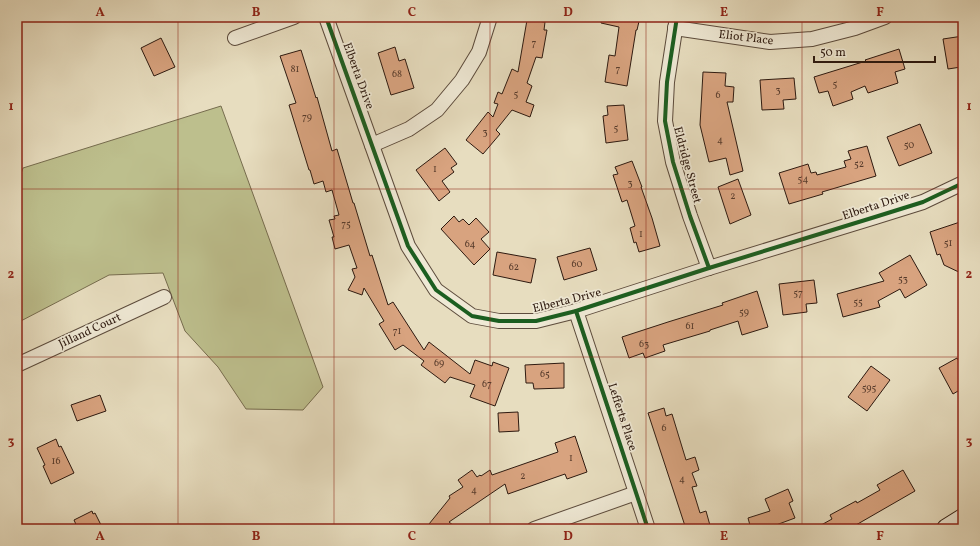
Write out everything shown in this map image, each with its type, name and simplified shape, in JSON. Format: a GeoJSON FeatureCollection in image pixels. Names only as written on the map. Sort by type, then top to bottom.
{"type":"FeatureCollection","features":[{"type":"Feature","properties":{"kind":"main road"},"geometry":{"type":"LineString","coordinates":[[947,529],[963,519]]}},
{"type":"Feature","properties":{"kind":"street"},"geometry":{"type":"LineString","coordinates":[[235,38],[294,17]]}},
{"type":"Feature","properties":{"kind":"street","name":"Elberta Drive"},"geometry":{"type":"LineString","coordinates":[[326,17],[408,246],[436,290],[472,316],[499,321],[536,321],[576,312],[709,268],[923,202],[963,183]]}},
{"type":"Feature","properties":{"kind":"street"},"geometry":{"type":"LineString","coordinates":[[372,145],[409,129],[437,110],[462,80],[479,52],[490,17]]}},
{"type":"Feature","properties":{"kind":"street","name":"Eliot Place"},"geometry":{"type":"LineString","coordinates":[[676,22],[770,42],[812,39],[855,28],[885,17]]}},
{"type":"Feature","properties":{"kind":"street","name":"Eldridge Street"},"geometry":{"type":"LineString","coordinates":[[676,22],[667,82],[665,121],[673,162],[690,216],[709,268]]}},
{"type":"Feature","properties":{"kind":"street","name":"Jilland Court"},"geometry":{"type":"LineString","coordinates":[[17,365],[164,297]]}},
{"type":"Feature","properties":{"kind":"street","name":"Lefferts Place"},"geometry":{"type":"LineString","coordinates":[[576,312],[648,529]]}},
{"type":"Feature","properties":{"kind":"street"},"geometry":{"type":"LineString","coordinates":[[534,529],[636,493]]}},
{"type":"Feature","properties":{"kind":"green space"},"geometry":{"type":"Polygon","coordinates":[[[221,106],[323,387],[303,410],[246,409],[218,367],[185,331],[163,273],[109,275],[17,323],[17,184],[23,168],[221,106]]]}},
{"type":"Feature","properties":{"kind":"building"},"geometry":{"type":"Polygon","coordinates":[[[602,17],[640,17],[636,30],[627,86],[605,82],[609,55],[615,56],[619,27],[601,23],[602,17]]]}},
{"type":"Feature","properties":{"kind":"building"},"geometry":{"type":"Polygon","coordinates":[[[527,20],[545,22],[544,30],[547,30],[542,58],[536,57],[527,83],[532,86],[526,102],[534,105],[530,117],[512,110],[496,130],[500,134],[483,154],[466,140],[488,112],[493,117],[498,104],[494,103],[498,92],[502,94],[512,69],[518,72],[527,20]]]}},
{"type":"Feature","properties":{"kind":"building"},"geometry":{"type":"Polygon","coordinates":[[[963,36],[963,57],[959,58],[961,67],[948,69],[943,39],[963,36]]]}},
{"type":"Feature","properties":{"kind":"building"},"geometry":{"type":"Polygon","coordinates":[[[161,38],[175,67],[154,76],[141,48],[161,38]]]}},
{"type":"Feature","properties":{"kind":"building"},"geometry":{"type":"Polygon","coordinates":[[[395,47],[399,61],[405,59],[414,88],[391,95],[378,53],[395,47]]]}},
{"type":"Feature","properties":{"kind":"building"},"geometry":{"type":"Polygon","coordinates":[[[899,49],[905,69],[895,72],[898,83],[868,93],[865,86],[851,92],[853,99],[833,106],[828,91],[819,93],[814,77],[899,49]]]}},
{"type":"Feature","properties":{"kind":"building"},"geometry":{"type":"Polygon","coordinates":[[[301,50],[316,98],[317,97],[332,151],[337,149],[370,256],[372,255],[388,305],[393,302],[424,350],[429,342],[470,374],[475,360],[492,366],[493,362],[509,368],[495,406],[470,397],[475,385],[450,377],[445,383],[421,365],[424,361],[403,345],[395,350],[379,324],[384,321],[364,288],[362,295],[348,290],[355,277],[352,269],[357,268],[349,245],[335,249],[332,237],[334,237],[329,220],[335,219],[334,216],[339,215],[332,190],[326,192],[323,181],[314,184],[289,105],[296,103],[280,56],[301,50]]]}},
{"type":"Feature","properties":{"kind":"building"},"geometry":{"type":"Polygon","coordinates":[[[703,72],[726,73],[725,86],[734,87],[733,102],[727,102],[743,171],[730,175],[726,158],[709,162],[700,125],[703,72]]]}},
{"type":"Feature","properties":{"kind":"building"},"geometry":{"type":"Polygon","coordinates":[[[794,78],[796,99],[783,100],[784,109],[762,110],[760,80],[794,78]]]}},
{"type":"Feature","properties":{"kind":"building"},"geometry":{"type":"Polygon","coordinates":[[[624,105],[628,140],[606,143],[603,116],[608,115],[607,106],[624,105]]]}},
{"type":"Feature","properties":{"kind":"building"},"geometry":{"type":"Polygon","coordinates":[[[920,124],[932,153],[899,166],[887,137],[920,124]]]}},
{"type":"Feature","properties":{"kind":"building"},"geometry":{"type":"Polygon","coordinates":[[[867,146],[876,176],[822,192],[823,194],[789,204],[779,173],[808,164],[811,173],[816,172],[817,175],[846,167],[844,161],[851,159],[848,151],[867,146]]]}},
{"type":"Feature","properties":{"kind":"building"},"geometry":{"type":"Polygon","coordinates":[[[445,148],[457,164],[451,168],[454,172],[442,181],[450,192],[439,201],[416,170],[445,148]]]}},
{"type":"Feature","properties":{"kind":"building"},"geometry":{"type":"Polygon","coordinates":[[[632,161],[642,187],[660,246],[639,252],[636,242],[634,243],[630,228],[635,226],[627,200],[622,202],[613,175],[618,174],[615,167],[632,161]]]}},
{"type":"Feature","properties":{"kind":"building"},"geometry":{"type":"Polygon","coordinates":[[[738,179],[751,215],[730,224],[718,187],[738,179]]]}},
{"type":"Feature","properties":{"kind":"building"},"geometry":{"type":"Polygon","coordinates":[[[454,216],[459,222],[463,219],[469,225],[476,218],[489,232],[481,239],[490,249],[474,265],[441,229],[454,216]]]}},
{"type":"Feature","properties":{"kind":"building"},"geometry":{"type":"Polygon","coordinates":[[[963,221],[963,274],[944,265],[940,254],[937,255],[930,232],[963,221]]]}},
{"type":"Feature","properties":{"kind":"building"},"geometry":{"type":"Polygon","coordinates":[[[590,248],[597,270],[564,280],[557,257],[590,248]]]}},
{"type":"Feature","properties":{"kind":"building"},"geometry":{"type":"Polygon","coordinates":[[[497,252],[536,259],[531,283],[493,275],[497,252]]]}},
{"type":"Feature","properties":{"kind":"building"},"geometry":{"type":"Polygon","coordinates":[[[910,255],[927,285],[905,298],[900,289],[878,301],[880,307],[843,317],[837,294],[884,281],[879,273],[910,255]]]}},
{"type":"Feature","properties":{"kind":"building"},"geometry":{"type":"Polygon","coordinates":[[[814,280],[817,303],[806,304],[807,312],[783,315],[779,284],[814,280]]]}},
{"type":"Feature","properties":{"kind":"building"},"geometry":{"type":"Polygon","coordinates":[[[757,291],[768,327],[742,335],[738,321],[663,345],[665,351],[645,358],[643,353],[629,358],[622,337],[723,305],[722,303],[757,291]]]}},
{"type":"Feature","properties":{"kind":"building"},"geometry":{"type":"Polygon","coordinates":[[[957,358],[963,368],[963,388],[953,394],[939,368],[957,358]]]}},
{"type":"Feature","properties":{"kind":"building"},"geometry":{"type":"Polygon","coordinates":[[[564,363],[564,388],[534,389],[533,383],[526,383],[525,365],[564,363]]]}},
{"type":"Feature","properties":{"kind":"building"},"geometry":{"type":"Polygon","coordinates":[[[871,366],[890,380],[867,411],[848,397],[871,366]]]}},
{"type":"Feature","properties":{"kind":"building"},"geometry":{"type":"Polygon","coordinates":[[[100,395],[106,411],[77,421],[71,405],[100,395]]]}},
{"type":"Feature","properties":{"kind":"building"},"geometry":{"type":"Polygon","coordinates":[[[664,408],[666,416],[672,414],[686,460],[695,457],[699,470],[692,473],[697,486],[692,487],[700,513],[706,511],[711,529],[686,529],[648,413],[664,408]]]}},
{"type":"Feature","properties":{"kind":"building"},"geometry":{"type":"Polygon","coordinates":[[[518,412],[519,431],[499,432],[498,413],[518,412]]]}},
{"type":"Feature","properties":{"kind":"building"},"geometry":{"type":"Polygon","coordinates":[[[575,436],[587,472],[567,479],[565,474],[508,494],[505,484],[449,522],[458,529],[425,529],[450,498],[449,496],[463,487],[458,480],[472,470],[477,477],[490,470],[492,475],[558,452],[555,443],[575,436]]]}},
{"type":"Feature","properties":{"kind":"building"},"geometry":{"type":"Polygon","coordinates":[[[56,439],[74,473],[51,484],[43,466],[45,465],[37,448],[56,439]]]}},
{"type":"Feature","properties":{"kind":"building"},"geometry":{"type":"Polygon","coordinates":[[[903,470],[915,491],[849,529],[814,529],[832,519],[830,515],[856,501],[857,503],[880,490],[877,485],[903,470]]]}},
{"type":"Feature","properties":{"kind":"building"},"geometry":{"type":"Polygon","coordinates":[[[788,489],[793,501],[789,503],[795,518],[763,529],[751,529],[748,518],[770,511],[765,499],[788,489]]]}},
{"type":"Feature","properties":{"kind":"building"},"geometry":{"type":"Polygon","coordinates":[[[92,511],[93,514],[95,513],[103,529],[78,529],[74,520],[92,511]]]}},
{"type":"Feature","properties":{"kind":"cycle path"},"geometry":{"type":"LineString","coordinates":[[326,17],[408,246],[436,290],[472,316],[499,321],[536,321],[576,311],[923,202],[963,183]]}},
{"type":"Feature","properties":{"kind":"cycle path"},"geometry":{"type":"LineString","coordinates":[[677,17],[667,82],[665,121],[673,162],[690,216],[709,268]]}},
{"type":"Feature","properties":{"kind":"cycle path"},"geometry":{"type":"LineString","coordinates":[[576,311],[648,529]]}}]}
